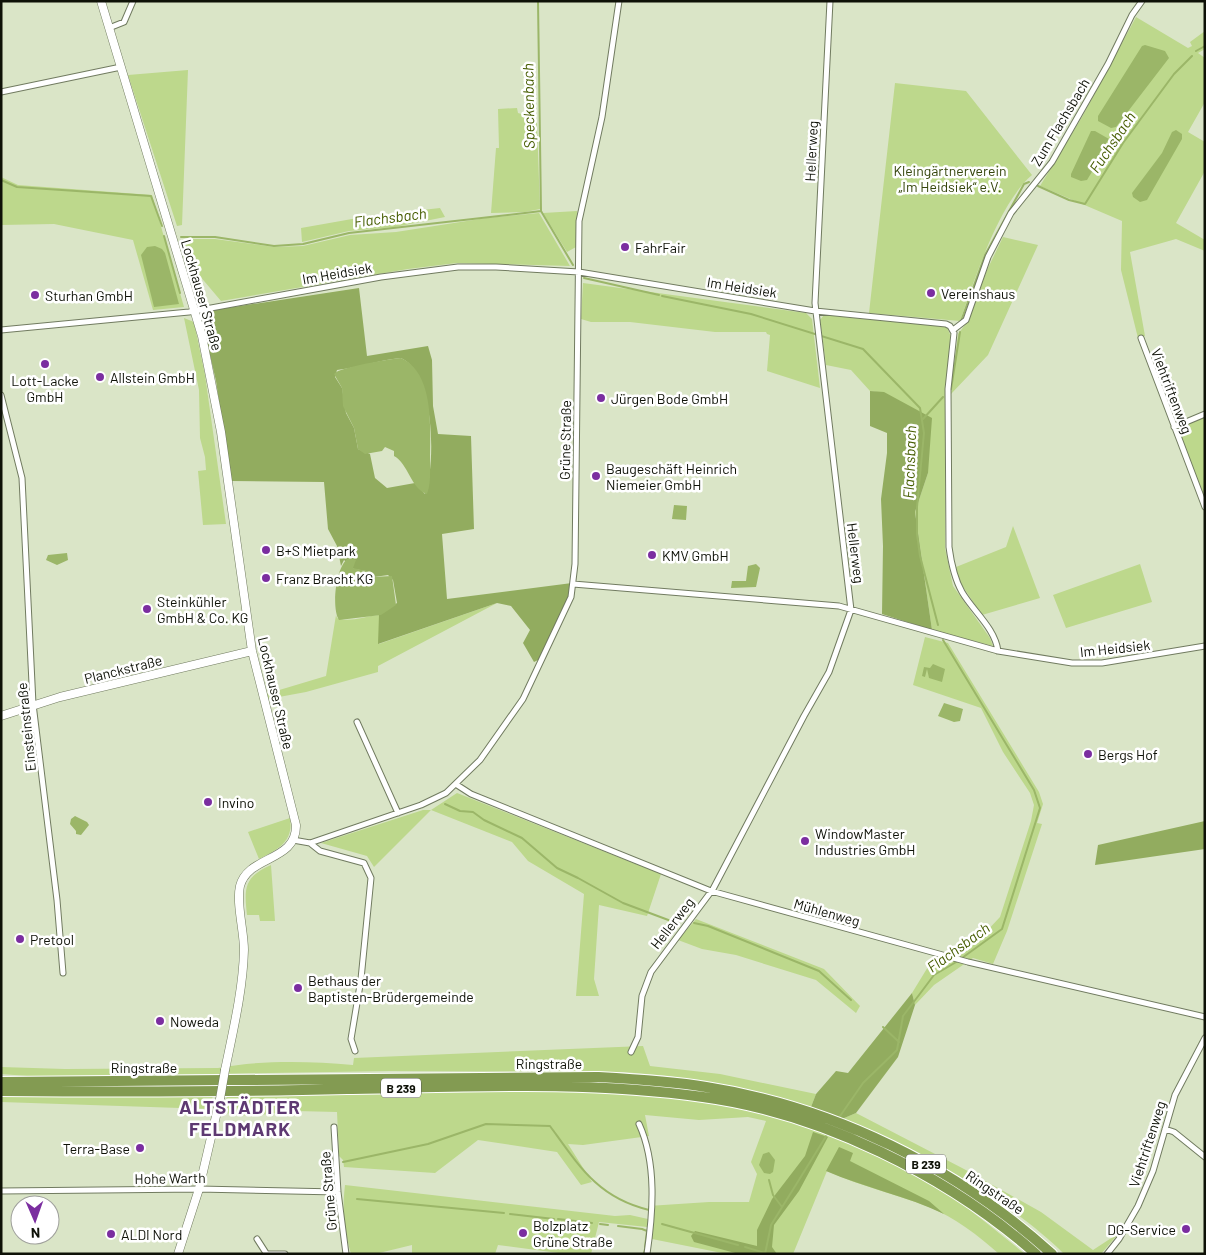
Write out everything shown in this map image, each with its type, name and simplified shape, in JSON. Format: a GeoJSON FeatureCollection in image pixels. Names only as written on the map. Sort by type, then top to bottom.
{"type":"FeatureCollection","features":[{"type":"Feature","properties":{"kind":"highway","name":"Ringstraße"},"geometry":{"type":"LineString","coordinates":[[1,1082],[474,1076],[597,1077],[652,1080],[706,1087],[755,1097],[803,1110],[851,1133],[963,1198],[1017,1237],[1036,1254]]}},
{"type":"Feature","properties":{"kind":"highway","name":"Ringstraße"},"geometry":{"type":"LineString","coordinates":[[1,1092],[597,1087],[706,1097],[851,1133],[910,1155],[967,1189],[1017,1224],[1052,1254]]}},
{"type":"Feature","properties":{"kind":"street","name":"Lockhauser Straße"},"geometry":{"type":"LineString","coordinates":[[101,1],[194,310],[214,392],[252,652],[295,820],[296,831],[293,840]]}},
{"type":"Feature","properties":{"kind":"street"},"geometry":{"type":"LineString","coordinates":[[109,28],[124,22],[133,1]]}},
{"type":"Feature","properties":{"kind":"street","name":"Grüne Straße"},"geometry":{"type":"LineString","coordinates":[[293,840],[310,842],[398,813],[436,799],[456,785],[485,755],[523,699],[563,616],[574,584],[581,208],[597,145],[619,1]]}},
{"type":"Feature","properties":{"kind":"street","name":"Hellerweg"},"geometry":{"type":"LineString","coordinates":[[631,1052],[638,1037],[642,996],[651,972],[711,892],[829,672],[850,610],[816,310],[830,1]]}},
{"type":"Feature","properties":{"kind":"street","name":"Zum Flachsbach"},"geometry":{"type":"LineString","coordinates":[[954,330],[966,320],[988,257],[1016,205],[1052,162],[1108,64],[1132,15],[1142,1]]}},
{"type":"Feature","properties":{"kind":"street"},"geometry":{"type":"LineString","coordinates":[[1,92],[121,67]]}},
{"type":"Feature","properties":{"kind":"street","name":"Im Heidsiek"},"geometry":{"type":"LineString","coordinates":[[1,330],[194,310],[381,277],[458,267],[496,266],[579,272],[816,310],[946,324],[954,330]]}},
{"type":"Feature","properties":{"kind":"street"},"geometry":{"type":"LineString","coordinates":[[954,330],[948,389],[949,547],[953,569],[962,591],[992,632],[997,642],[998,651]]}},
{"type":"Feature","properties":{"kind":"street","name":"Viehtriftenweg"},"geometry":{"type":"LineString","coordinates":[[1141,338],[1205,507]]}},
{"type":"Feature","properties":{"kind":"street","name":"Einsteinstraße"},"geometry":{"type":"LineString","coordinates":[[1,395],[22,478],[33,704],[57,900],[63,973]]}},
{"type":"Feature","properties":{"kind":"street"},"geometry":{"type":"LineString","coordinates":[[1174,427],[1205,414]]}},
{"type":"Feature","properties":{"kind":"street","name":"Im Heidsiek"},"geometry":{"type":"LineString","coordinates":[[574,584],[839,606],[998,651],[1042,660],[1091,664],[1205,646]]}},
{"type":"Feature","properties":{"kind":"street","name":"Planckstraße"},"geometry":{"type":"LineString","coordinates":[[1,716],[33,704],[252,652]]}},
{"type":"Feature","properties":{"kind":"street"},"geometry":{"type":"LineString","coordinates":[[357,722],[398,813]]}},
{"type":"Feature","properties":{"kind":"street","name":"Mühlenweg"},"geometry":{"type":"LineString","coordinates":[[456,785],[471,794],[711,892],[940,955],[1205,1016]]}},
{"type":"Feature","properties":{"kind":"street"},"geometry":{"type":"LineString","coordinates":[[178,1254],[199,1189],[225,1070],[243,962],[240,886],[252,868],[279,855],[293,840]]}},
{"type":"Feature","properties":{"kind":"street","name":"Grüne Straße"},"geometry":{"type":"LineString","coordinates":[[310,842],[320,851],[364,863],[371,878],[363,970],[351,1039],[355,1051]]}},
{"type":"Feature","properties":{"kind":"street","name":"Viehtriftenweg"},"geometry":{"type":"LineString","coordinates":[[1107,1254],[1119,1239],[1138,1206],[1153,1171],[1175,1095],[1205,1038]]}},
{"type":"Feature","properties":{"kind":"street"},"geometry":{"type":"LineString","coordinates":[[640,1124],[645,1138],[649,1166],[652,1212],[647,1254]]}},
{"type":"Feature","properties":{"kind":"street","name":"Grüne Straße"},"geometry":{"type":"LineString","coordinates":[[334,1127],[338,1192],[346,1254]]}},
{"type":"Feature","properties":{"kind":"street"},"geometry":{"type":"LineString","coordinates":[[1165,1129],[1174,1132],[1205,1157]]}},
{"type":"Feature","properties":{"kind":"street","name":"Hohe Warth"},"geometry":{"type":"LineString","coordinates":[[1,1191],[199,1189],[338,1192]]}},
{"type":"Feature","properties":{"kind":"street"},"geometry":{"type":"LineString","coordinates":[[257,1239],[266,1254],[286,1254]]}},
{"type":"Feature","properties":{"kind":"green space"},"geometry":{"type":"Polygon","coordinates":[[[1136,17],[1188,48],[1192,46],[1190,42],[1205,31],[1205,49],[1198,53],[1205,58],[1205,102],[1188,132],[1205,142],[1205,171],[1176,223],[1205,240],[1205,251],[1176,239],[1130,252],[1145,336],[1138,338],[1121,270],[1122,221],[1040,186],[1082,117],[1136,17]]]}},
{"type":"Feature","properties":{"kind":"green space"},"geometry":{"type":"Polygon","coordinates":[[[188,70],[182,225],[177,226],[128,75],[188,70]]]}},
{"type":"Feature","properties":{"kind":"green space","name":"Kleingärtnerverein „Im Heidsiek“ e.V."},"geometry":{"type":"Polygon","coordinates":[[[895,83],[966,91],[1032,175],[1020,188],[998,223],[980,264],[960,321],[869,313],[895,83]]]}},
{"type":"Feature","properties":{"kind":"green space"},"geometry":{"type":"Polygon","coordinates":[[[517,108],[518,113],[537,123],[540,209],[525,212],[491,213],[496,148],[499,148],[498,109],[517,108]]]}},
{"type":"Feature","properties":{"kind":"green space"},"geometry":{"type":"Polygon","coordinates":[[[1,177],[18,185],[152,195],[184,307],[153,310],[133,240],[54,224],[1,225],[1,177]]]}},
{"type":"Feature","properties":{"kind":"green space"},"geometry":{"type":"Polygon","coordinates":[[[440,208],[445,217],[395,227],[349,231],[302,242],[301,228],[369,216],[440,208]]]}},
{"type":"Feature","properties":{"kind":"green space"},"geometry":{"type":"Polygon","coordinates":[[[577,211],[576,247],[567,252],[543,213],[577,211]]]}},
{"type":"Feature","properties":{"kind":"green space"},"geometry":{"type":"Polygon","coordinates":[[[539,213],[570,266],[457,263],[408,269],[221,301],[188,262],[182,239],[215,239],[274,247],[303,246],[350,235],[396,232],[486,218],[539,213]]]}},
{"type":"Feature","properties":{"kind":"green space"},"geometry":{"type":"Polygon","coordinates":[[[1003,237],[1038,245],[988,355],[951,394],[958,334],[968,321],[987,270],[1003,237]]]}},
{"type":"Feature","properties":{"kind":"green space"},"geometry":{"type":"Polygon","coordinates":[[[583,283],[806,313],[812,319],[820,388],[767,371],[770,335],[766,332],[715,332],[630,322],[591,322],[581,319],[583,283]]]}},
{"type":"Feature","properties":{"kind":"green space"},"geometry":{"type":"Polygon","coordinates":[[[824,315],[947,327],[952,339],[945,388],[945,548],[953,586],[990,638],[993,646],[932,630],[915,512],[928,473],[884,393],[870,391],[851,370],[826,365],[820,320],[824,315]]]}},
{"type":"Feature","properties":{"kind":"green space"},"geometry":{"type":"Polygon","coordinates":[[[184,318],[194,322],[205,375],[226,524],[203,525],[198,471],[206,470],[200,438],[199,390],[184,318]]]}},
{"type":"Feature","properties":{"kind":"green space"},"geometry":{"type":"Polygon","coordinates":[[[1205,415],[1205,501],[1177,429],[1183,424],[1205,415]]]}},
{"type":"Feature","properties":{"kind":"green space"},"geometry":{"type":"Polygon","coordinates":[[[1013,526],[1040,598],[982,615],[959,581],[956,567],[1006,547],[1013,526]]]}},
{"type":"Feature","properties":{"kind":"green space"},"geometry":{"type":"Polygon","coordinates":[[[1140,564],[1152,602],[1066,628],[1053,595],[1140,564]]]}},
{"type":"Feature","properties":{"kind":"green space"},"geometry":{"type":"Polygon","coordinates":[[[497,603],[378,666],[378,672],[306,692],[268,699],[266,694],[326,676],[336,615],[337,618],[346,620],[379,615],[379,644],[497,603]]]}},
{"type":"Feature","properties":{"kind":"green space"},"geometry":{"type":"Polygon","coordinates":[[[925,637],[948,643],[1039,792],[1043,804],[1037,823],[1042,824],[1007,931],[993,964],[973,958],[934,985],[915,1005],[912,993],[934,957],[960,953],[982,936],[1000,917],[1031,821],[1034,805],[1030,793],[1003,752],[981,708],[913,685],[925,637]]]}},
{"type":"Feature","properties":{"kind":"green space"},"geometry":{"type":"Polygon","coordinates":[[[457,793],[661,874],[647,916],[599,905],[594,979],[599,996],[576,996],[584,894],[528,861],[512,842],[431,810],[457,793]]]}},
{"type":"Feature","properties":{"kind":"green space"},"geometry":{"type":"Polygon","coordinates":[[[423,810],[431,810],[374,867],[367,856],[321,843],[423,810]]]}},
{"type":"Feature","properties":{"kind":"green space"},"geometry":{"type":"Polygon","coordinates":[[[290,818],[291,826],[287,839],[278,848],[259,859],[248,832],[290,818]]]}},
{"type":"Feature","properties":{"kind":"green space"},"geometry":{"type":"Polygon","coordinates":[[[271,865],[275,921],[260,921],[259,915],[247,915],[246,890],[255,874],[271,865]]]}},
{"type":"Feature","properties":{"kind":"green space"},"geometry":{"type":"Polygon","coordinates":[[[696,919],[824,969],[860,1006],[856,1013],[816,980],[736,955],[702,949],[678,940],[696,919]]]}},
{"type":"Feature","properties":{"kind":"green space"},"geometry":{"type":"Polygon","coordinates":[[[643,1046],[650,1066],[720,1074],[816,1094],[811,1107],[745,1089],[669,1076],[623,1072],[390,1071],[41,1077],[1,1074],[1,1067],[65,1069],[218,1068],[234,1065],[285,1062],[353,1065],[354,1058],[643,1046]]]}},
{"type":"Feature","properties":{"kind":"green space"},"geometry":{"type":"Polygon","coordinates":[[[580,1091],[664,1096],[713,1103],[777,1118],[843,1141],[876,1154],[936,1186],[1025,1254],[999,1254],[966,1228],[938,1211],[827,1171],[793,1254],[727,1254],[647,1238],[647,1227],[599,1222],[591,1254],[566,1254],[498,1245],[495,1254],[412,1254],[412,1245],[375,1254],[351,1254],[344,1220],[345,1185],[615,1216],[630,1215],[648,1219],[648,1206],[709,1202],[749,1202],[757,1174],[751,1162],[766,1121],[748,1117],[699,1120],[645,1115],[649,1136],[583,1145],[568,1144],[592,1182],[581,1185],[557,1152],[478,1140],[435,1173],[344,1167],[343,1160],[339,1156],[337,1112],[296,1111],[250,1116],[224,1113],[227,1095],[580,1091]]]}},
{"type":"Feature","properties":{"kind":"green space"},"geometry":{"type":"Polygon","coordinates":[[[213,1095],[210,1109],[1,1102],[1,1096],[213,1095]]]}},
{"type":"Feature","properties":{"kind":"green space"},"geometry":{"type":"Polygon","coordinates":[[[856,1113],[964,1169],[1041,1212],[1093,1250],[1119,1233],[1101,1254],[1064,1254],[1017,1214],[959,1176],[899,1144],[842,1119],[856,1113]]]}},
{"type":"Feature","properties":{"kind":"shaded area"},"geometry":{"type":"Polygon","coordinates":[[[1145,45],[1165,51],[1169,58],[1116,127],[1111,128],[1098,121],[1098,116],[1142,46],[1145,45]]]}},
{"type":"Feature","properties":{"kind":"shaded area"},"geometry":{"type":"Polygon","coordinates":[[[1176,130],[1182,134],[1182,139],[1147,200],[1140,202],[1133,197],[1132,193],[1162,153],[1172,132],[1176,130]]]}},
{"type":"Feature","properties":{"kind":"shaded area"},"geometry":{"type":"Polygon","coordinates":[[[1091,131],[1095,131],[1109,139],[1100,152],[1096,165],[1087,180],[1081,181],[1071,177],[1071,174],[1091,131]]]}},
{"type":"Feature","properties":{"kind":"shaded area"},"geometry":{"type":"Polygon","coordinates":[[[155,246],[162,249],[165,253],[179,304],[154,307],[141,255],[147,247],[155,246]]]}},
{"type":"Feature","properties":{"kind":"shaded area"},"geometry":{"type":"Polygon","coordinates":[[[359,288],[367,356],[428,346],[432,360],[433,406],[438,434],[471,436],[474,529],[442,534],[447,599],[572,583],[568,597],[540,659],[534,662],[523,643],[530,630],[511,606],[497,603],[378,644],[379,615],[397,603],[393,580],[388,575],[374,577],[366,571],[354,569],[344,560],[341,566],[337,546],[328,529],[324,482],[231,481],[216,381],[202,320],[207,311],[359,288]],[[401,358],[393,359],[337,370],[335,377],[342,388],[346,413],[354,428],[358,449],[370,454],[375,478],[387,488],[415,483],[425,494],[431,463],[430,421],[421,382],[412,367],[401,358]]]}},
{"type":"Feature","properties":{"kind":"shaded area"},"geometry":{"type":"Polygon","coordinates":[[[401,358],[412,365],[420,376],[428,403],[430,418],[430,473],[427,494],[413,482],[403,464],[394,456],[394,451],[385,447],[382,451],[365,454],[358,449],[354,428],[343,406],[342,388],[334,374],[354,366],[401,358]]]}},
{"type":"Feature","properties":{"kind":"shaded area"},"geometry":{"type":"Polygon","coordinates":[[[870,391],[884,392],[932,418],[928,473],[915,512],[932,630],[882,614],[883,546],[881,499],[887,453],[887,433],[870,426],[870,391]]]}},
{"type":"Feature","properties":{"kind":"shaded area"},"geometry":{"type":"Polygon","coordinates":[[[674,505],[687,506],[686,520],[672,519],[674,505]]]}},
{"type":"Feature","properties":{"kind":"shaded area"},"geometry":{"type":"Polygon","coordinates":[[[67,553],[68,560],[57,565],[46,560],[48,555],[67,553]]]}},
{"type":"Feature","properties":{"kind":"shaded area"},"geometry":{"type":"Polygon","coordinates":[[[349,558],[356,560],[353,568],[366,571],[374,577],[392,576],[396,605],[381,615],[339,620],[335,606],[336,587],[341,569],[349,558]]]}},
{"type":"Feature","properties":{"kind":"shaded area"},"geometry":{"type":"Polygon","coordinates":[[[756,564],[760,568],[756,587],[731,588],[732,581],[746,581],[748,566],[756,564]]]}},
{"type":"Feature","properties":{"kind":"shaded area"},"geometry":{"type":"Polygon","coordinates":[[[933,664],[945,669],[942,682],[929,678],[927,669],[925,677],[922,676],[924,667],[930,668],[933,664]]]}},
{"type":"Feature","properties":{"kind":"shaded area"},"geometry":{"type":"Polygon","coordinates":[[[944,703],[963,709],[960,721],[954,722],[938,716],[944,703]]]}},
{"type":"Feature","properties":{"kind":"shaded area"},"geometry":{"type":"Polygon","coordinates":[[[75,816],[89,825],[81,835],[76,834],[76,831],[70,824],[71,819],[75,816]]]}},
{"type":"Feature","properties":{"kind":"shaded area"},"geometry":{"type":"Polygon","coordinates":[[[1205,821],[1205,849],[1095,865],[1098,845],[1205,821]]]}},
{"type":"Feature","properties":{"kind":"shaded area"},"geometry":{"type":"Polygon","coordinates":[[[912,993],[915,1005],[898,1057],[856,1113],[842,1119],[811,1107],[816,1094],[836,1071],[848,1073],[912,993]]]}},
{"type":"Feature","properties":{"kind":"shaded area"},"geometry":{"type":"Polygon","coordinates":[[[813,1132],[828,1137],[799,1191],[774,1225],[772,1247],[777,1254],[739,1254],[694,1242],[691,1236],[695,1231],[757,1246],[757,1230],[772,1199],[805,1156],[813,1132]]]}},
{"type":"Feature","properties":{"kind":"shaded area"},"geometry":{"type":"Polygon","coordinates":[[[839,1147],[853,1153],[850,1161],[929,1201],[944,1214],[826,1171],[839,1147]]]}},
{"type":"Feature","properties":{"kind":"shaded area"},"geometry":{"type":"Polygon","coordinates":[[[769,1152],[775,1160],[773,1172],[770,1174],[764,1173],[759,1165],[763,1154],[769,1152]]]}},
{"type":"Feature","properties":{"kind":"waterway","name":"Speckenbach"},"geometry":{"type":"LineString","coordinates":[[538,1],[541,211]]}},
{"type":"Feature","properties":{"kind":"waterway","name":"Fuchsbach"},"geometry":{"type":"LineString","coordinates":[[1196,51],[1205,46]]}},
{"type":"Feature","properties":{"kind":"waterway","name":"Fuchsbach"},"geometry":{"type":"LineString","coordinates":[[1038,186],[1069,200],[1085,204],[1123,143],[1174,74],[1192,56]]}},
{"type":"Feature","properties":{"kind":"waterway","name":"Flachsbach"},"geometry":{"type":"LineString","coordinates":[[1,180],[17,187],[151,196],[162,226]]}},
{"type":"Feature","properties":{"kind":"waterway","name":"Fuchsbach"},"geometry":{"type":"LineString","coordinates":[[961,321],[985,255],[1024,184],[1029,182]]}},
{"type":"Feature","properties":{"kind":"waterway","name":"Flachsbach"},"geometry":{"type":"LineString","coordinates":[[181,237],[215,237],[274,246],[303,244],[349,233],[541,211],[573,265]]}},
{"type":"Feature","properties":{"kind":"waterway"},"geometry":{"type":"LineString","coordinates":[[164,236],[180,293]]}},
{"type":"Feature","properties":{"kind":"waterway","name":"Flachsbach"},"geometry":{"type":"LineString","coordinates":[[584,278],[659,295]]}},
{"type":"Feature","properties":{"kind":"waterway","name":"Flachsbach"},"geometry":{"type":"LineString","coordinates":[[662,296],[751,314],[863,349],[920,408],[924,433],[917,507],[917,534],[920,556],[938,625]]}},
{"type":"Feature","properties":{"kind":"waterway","name":"Fuchsbach"},"geometry":{"type":"LineString","coordinates":[[951,389],[960,332]]}},
{"type":"Feature","properties":{"kind":"waterway","name":"Fuchsbach"},"geometry":{"type":"LineString","coordinates":[[923,419],[943,397]]}},
{"type":"Feature","properties":{"kind":"waterway","name":"Flachsbach"},"geometry":{"type":"LineString","coordinates":[[943,640],[1034,790],[1040,808],[1002,929],[962,958]]}},
{"type":"Feature","properties":{"kind":"waterway"},"geometry":{"type":"LineString","coordinates":[[445,804],[460,811],[473,812],[484,820],[522,838],[557,868],[623,903],[679,924]]}},
{"type":"Feature","properties":{"kind":"waterway"},"geometry":{"type":"LineString","coordinates":[[694,923],[708,926],[819,971],[851,1000]]}},
{"type":"Feature","properties":{"kind":"waterway","name":"Flachsbach"},"geometry":{"type":"LineString","coordinates":[[838,1119],[863,1083],[897,1050],[903,1016],[934,975],[958,961]]}},
{"type":"Feature","properties":{"kind":"waterway"},"geometry":{"type":"LineString","coordinates":[[883,1027],[899,1042]]}},
{"type":"Feature","properties":{"kind":"waterway"},"geometry":{"type":"LineString","coordinates":[[343,1162],[428,1144],[486,1124],[550,1126],[581,1167],[603,1189],[631,1205],[649,1210]]}},
{"type":"Feature","properties":{"kind":"waterway","name":"Flachsbach"},"geometry":{"type":"LineString","coordinates":[[765,1254],[771,1225],[828,1133]]}},
{"type":"Feature","properties":{"kind":"waterway"},"geometry":{"type":"LineString","coordinates":[[769,1180],[773,1195],[782,1207]]}},
{"type":"Feature","properties":{"kind":"waterway"},"geometry":{"type":"LineString","coordinates":[[357,1199],[504,1213]]}},
{"type":"Feature","properties":{"kind":"waterway"},"geometry":{"type":"LineString","coordinates":[[510,1214],[554,1219]]}},
{"type":"Feature","properties":{"kind":"waterway"},"geometry":{"type":"LineString","coordinates":[[558,1219],[592,1223]]}},
{"type":"Feature","properties":{"kind":"waterway"},"geometry":{"type":"LineString","coordinates":[[600,1224],[608,1225]]}},
{"type":"Feature","properties":{"kind":"waterway"},"geometry":{"type":"LineString","coordinates":[[662,1224],[738,1245]]}},
{"type":"Feature","properties":{"kind":"waterway"},"geometry":{"type":"LineString","coordinates":[[618,1226],[647,1231],[645,1247]]}},
{"type":"Feature","properties":{"kind":"waterway"},"geometry":{"type":"LineString","coordinates":[[745,1247],[765,1253]]}},
{"type":"Feature","properties":{"kind":"waterway"},"geometry":{"type":"LineString","coordinates":[[644,1254],[645,1249]]}},
{"type":"Feature","properties":{"kind":"place","name":"FahrFair"},"geometry":{"type":"Point","coordinates":[625,247]}},
{"type":"Feature","properties":{"kind":"place","name":"Vereinshaus"},"geometry":{"type":"Point","coordinates":[931,293]}},
{"type":"Feature","properties":{"kind":"place","name":"Sturhan GmbH"},"geometry":{"type":"Point","coordinates":[35,295]}},
{"type":"Feature","properties":{"kind":"place","name":"Lott-Lacke GmbH"},"geometry":{"type":"Point","coordinates":[45,364]}},
{"type":"Feature","properties":{"kind":"place","name":"Allstein GmbH"},"geometry":{"type":"Point","coordinates":[100,377]}},
{"type":"Feature","properties":{"kind":"place","name":"Jürgen Bode GmbH"},"geometry":{"type":"Point","coordinates":[601,398]}},
{"type":"Feature","properties":{"kind":"place","name":"Baugeschäft Heinrich Niemeier GmbH"},"geometry":{"type":"Point","coordinates":[596,476]}},
{"type":"Feature","properties":{"kind":"place","name":"B+S Mietpark"},"geometry":{"type":"Point","coordinates":[266,550]}},
{"type":"Feature","properties":{"kind":"place","name":"KMV GmbH"},"geometry":{"type":"Point","coordinates":[652,555]}},
{"type":"Feature","properties":{"kind":"place","name":"Franz Bracht KG"},"geometry":{"type":"Point","coordinates":[266,578]}},
{"type":"Feature","properties":{"kind":"place","name":"Steinkühler GmbH & Co. KG"},"geometry":{"type":"Point","coordinates":[147,609]}},
{"type":"Feature","properties":{"kind":"place","name":"Bergs Hof"},"geometry":{"type":"Point","coordinates":[1088,754]}},
{"type":"Feature","properties":{"kind":"place","name":"Invino"},"geometry":{"type":"Point","coordinates":[208,802]}},
{"type":"Feature","properties":{"kind":"place","name":"WindowMaster Industries GmbH"},"geometry":{"type":"Point","coordinates":[805,841]}},
{"type":"Feature","properties":{"kind":"place","name":"Pretool"},"geometry":{"type":"Point","coordinates":[20,939]}},
{"type":"Feature","properties":{"kind":"place","name":"Bethaus der Baptisten-Brüdergemeinde"},"geometry":{"type":"Point","coordinates":[298,988]}},
{"type":"Feature","properties":{"kind":"place","name":"Noweda"},"geometry":{"type":"Point","coordinates":[160,1021]}},
{"type":"Feature","properties":{"kind":"place","name":"Terra-Base"},"geometry":{"type":"Point","coordinates":[140,1148]}},
{"type":"Feature","properties":{"kind":"place","name":"DG-Service"},"geometry":{"type":"Point","coordinates":[1186,1229]}},
{"type":"Feature","properties":{"kind":"place","name":"Bolzplatz Grüne Straße"},"geometry":{"type":"Point","coordinates":[523,1233]}},
{"type":"Feature","properties":{"kind":"place","name":"ALDI Nord"},"geometry":{"type":"Point","coordinates":[111,1234]}},
{"type":"Feature","properties":{"kind":"district","name":"ALTSTÄDTER FELDMARK"},"geometry":{"type":"Point","coordinates":[240,1117]}}]}
